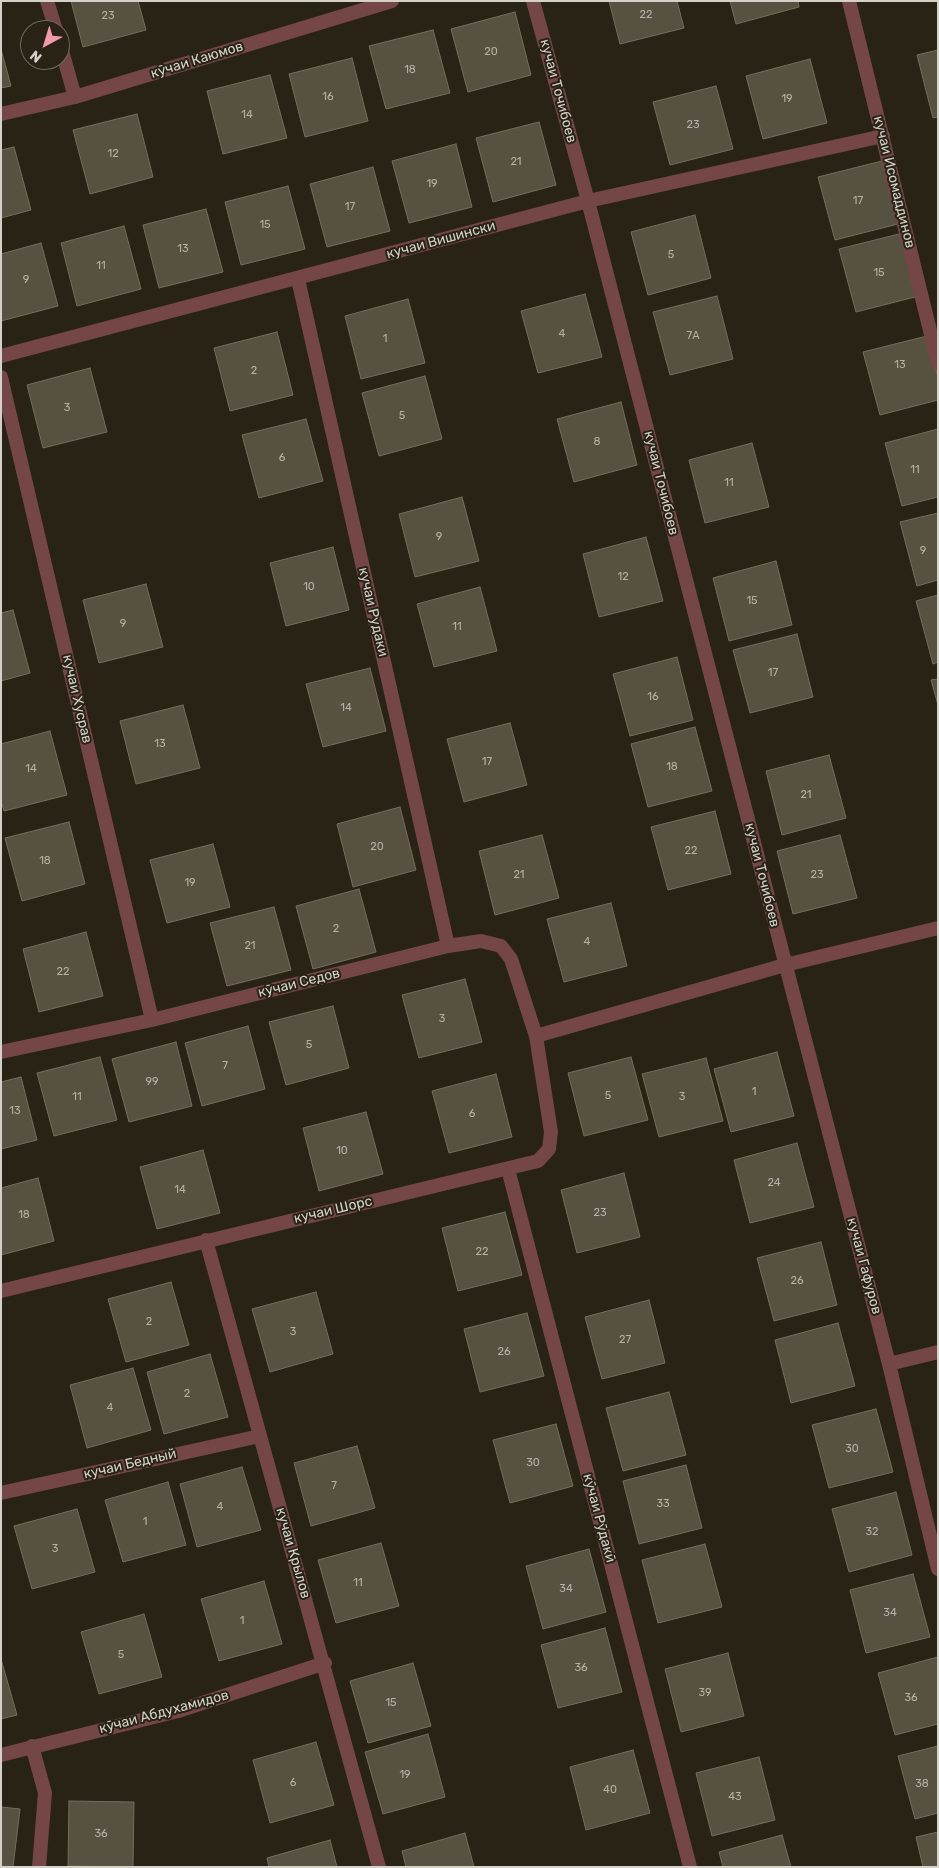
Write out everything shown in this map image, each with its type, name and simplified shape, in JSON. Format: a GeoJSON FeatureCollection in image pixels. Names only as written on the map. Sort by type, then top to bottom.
{"type":"FeatureCollection","features":[{"type":"Feature","properties":{"kind":"street"},"geometry":{"type":"LineString","coordinates":[[47,1],[53,20]]}},
{"type":"Feature","properties":{"kind":"street","name":"кӯчаи Каюмов"},"geometry":{"type":"LineString","coordinates":[[1,114],[76,97],[392,1]]}},
{"type":"Feature","properties":{"kind":"street","name":"кучаи Точибоев"},"geometry":{"type":"LineString","coordinates":[[533,1],[588,201],[785,965]]}},
{"type":"Feature","properties":{"kind":"street","name":"кучаи Исомаддинов"},"geometry":{"type":"LineString","coordinates":[[849,1],[938,363]]}},
{"type":"Feature","properties":{"kind":"street"},"geometry":{"type":"LineString","coordinates":[[68,70],[76,97]]}},
{"type":"Feature","properties":{"kind":"street","name":"кучаи Вишински"},"geometry":{"type":"LineString","coordinates":[[1,356],[588,201],[883,136]]}},
{"type":"Feature","properties":{"kind":"street","name":"кучаи Рудаки"},"geometry":{"type":"LineString","coordinates":[[298,278],[448,946]]}},
{"type":"Feature","properties":{"kind":"street","name":"кучаи Хусрав"},"geometry":{"type":"LineString","coordinates":[[1,377],[152,1020]]}},
{"type":"Feature","properties":{"kind":"street"},"geometry":{"type":"LineString","coordinates":[[536,1036],[785,965],[938,928]]}},
{"type":"Feature","properties":{"kind":"street","name":"кӯчаи Седов"},"geometry":{"type":"LineString","coordinates":[[1,1052],[152,1020],[448,946],[482,941],[501,946],[510,959],[536,1036]]}},
{"type":"Feature","properties":{"kind":"street","name":"кучаи Гафуров"},"geometry":{"type":"LineString","coordinates":[[785,965],[889,1364],[938,1569]]}},
{"type":"Feature","properties":{"kind":"street","name":"кучаи Шорс"},"geometry":{"type":"LineString","coordinates":[[1,1291],[538,1161],[549,1149],[551,1132],[536,1036]]}},
{"type":"Feature","properties":{"kind":"street","name":"кӯчаи Рӯдакӣ"},"geometry":{"type":"LineString","coordinates":[[508,1169],[690,1867]]}},
{"type":"Feature","properties":{"kind":"street","name":"кучаи Крылов"},"geometry":{"type":"LineString","coordinates":[[206,1240],[380,1867]]}},
{"type":"Feature","properties":{"kind":"street"},"geometry":{"type":"LineString","coordinates":[[889,1364],[938,1352]]}},
{"type":"Feature","properties":{"kind":"street","name":"кучаи Бедный"},"geometry":{"type":"LineString","coordinates":[[1,1493],[260,1436]]}},
{"type":"Feature","properties":{"kind":"street","name":"кӯчаи Абдухамидов"},"geometry":{"type":"LineString","coordinates":[[1,1755],[178,1712],[324,1664]]}},
{"type":"Feature","properties":{"kind":"street"},"geometry":{"type":"LineString","coordinates":[[32,1746],[45,1793],[39,1867]]}},
{"type":"Feature","properties":{"kind":"building"},"geometry":{"type":"Polygon","coordinates":[[[71,1],[138,1],[146,30],[83,47],[71,1]]]}},
{"type":"Feature","properties":{"kind":"building"},"geometry":{"type":"Polygon","coordinates":[[[609,1],[677,1],[684,28],[620,44],[609,1]]]}},
{"type":"Feature","properties":{"kind":"building"},"geometry":{"type":"Polygon","coordinates":[[[730,1],[798,1],[799,7],[736,24],[730,1]]]}},
{"type":"Feature","properties":{"kind":"building"},"geometry":{"type":"Polygon","coordinates":[[[515,12],[531,75],[468,92],[451,29],[515,12]]]}},
{"type":"Feature","properties":{"kind":"building"},"geometry":{"type":"Polygon","coordinates":[[[433,30],[450,93],[386,109],[369,46],[433,30]]]}},
{"type":"Feature","properties":{"kind":"building"},"geometry":{"type":"Polygon","coordinates":[[[1,49],[11,86],[1,88],[1,49]]]}},
{"type":"Feature","properties":{"kind":"building"},"geometry":{"type":"Polygon","coordinates":[[[938,50],[938,117],[933,118],[917,55],[938,50]]]}},
{"type":"Feature","properties":{"kind":"building"},"geometry":{"type":"Polygon","coordinates":[[[352,58],[368,121],[305,137],[289,74],[352,58]]]}},
{"type":"Feature","properties":{"kind":"building"},"geometry":{"type":"Polygon","coordinates":[[[810,59],[827,123],[763,139],[746,76],[810,59]]]}},
{"type":"Feature","properties":{"kind":"building"},"geometry":{"type":"Polygon","coordinates":[[[270,75],[287,138],[223,154],[207,91],[270,75]]]}},
{"type":"Feature","properties":{"kind":"building"},"geometry":{"type":"Polygon","coordinates":[[[716,86],[733,149],[670,165],[653,102],[716,86]]]}},
{"type":"Feature","properties":{"kind":"building"},"geometry":{"type":"Polygon","coordinates":[[[137,114],[153,177],[90,194],[73,130],[137,114]]]}},
{"type":"Feature","properties":{"kind":"building"},"geometry":{"type":"Polygon","coordinates":[[[539,122],[556,185],[493,202],[476,138],[539,122]]]}},
{"type":"Feature","properties":{"kind":"building"},"geometry":{"type":"Polygon","coordinates":[[[456,144],[472,207],[409,223],[392,161],[456,144]]]}},
{"type":"Feature","properties":{"kind":"building"},"geometry":{"type":"Polygon","coordinates":[[[14,147],[31,210],[1,218],[1,150],[14,147]]]}},
{"type":"Feature","properties":{"kind":"building"},"geometry":{"type":"Polygon","coordinates":[[[882,161],[898,224],[835,240],[818,177],[882,161]]]}},
{"type":"Feature","properties":{"kind":"building"},"geometry":{"type":"Polygon","coordinates":[[[373,167],[390,231],[327,247],[310,184],[373,167]]]}},
{"type":"Feature","properties":{"kind":"building"},"geometry":{"type":"Polygon","coordinates":[[[288,186],[305,249],[241,265],[225,202],[288,186]]]}},
{"type":"Feature","properties":{"kind":"building"},"geometry":{"type":"Polygon","coordinates":[[[206,209],[223,272],[159,288],[143,225],[206,209]]]}},
{"type":"Feature","properties":{"kind":"building"},"geometry":{"type":"Polygon","coordinates":[[[695,215],[711,278],[648,295],[631,232],[695,215]]]}},
{"type":"Feature","properties":{"kind":"building"},"geometry":{"type":"Polygon","coordinates":[[[124,226],[141,289],[77,306],[61,243],[124,226]]]}},
{"type":"Feature","properties":{"kind":"building"},"geometry":{"type":"Polygon","coordinates":[[[903,233],[919,296],[856,312],[839,249],[903,233]]]}},
{"type":"Feature","properties":{"kind":"building"},"geometry":{"type":"Polygon","coordinates":[[[41,243],[58,306],[1,321],[1,254],[41,243]]]}},
{"type":"Feature","properties":{"kind":"building"},"geometry":{"type":"Polygon","coordinates":[[[585,294],[602,357],[538,373],[521,311],[585,294]]]}},
{"type":"Feature","properties":{"kind":"building"},"geometry":{"type":"Polygon","coordinates":[[[717,296],[733,359],[670,375],[653,312],[717,296]]]}},
{"type":"Feature","properties":{"kind":"building"},"geometry":{"type":"Polygon","coordinates":[[[408,299],[425,363],[361,379],[345,316],[408,299]]]}},
{"type":"Feature","properties":{"kind":"building"},"geometry":{"type":"Polygon","coordinates":[[[277,332],[293,395],[230,411],[214,348],[277,332]]]}},
{"type":"Feature","properties":{"kind":"building"},"geometry":{"type":"Polygon","coordinates":[[[927,336],[938,377],[938,400],[880,415],[863,352],[927,336]]]}},
{"type":"Feature","properties":{"kind":"building"},"geometry":{"type":"Polygon","coordinates":[[[90,368],[107,432],[43,448],[27,385],[90,368]]]}},
{"type":"Feature","properties":{"kind":"building"},"geometry":{"type":"Polygon","coordinates":[[[425,376],[442,439],[379,456],[362,393],[425,376]]]}},
{"type":"Feature","properties":{"kind":"building"},"geometry":{"type":"Polygon","coordinates":[[[621,402],[637,465],[574,482],[557,419],[621,402]]]}},
{"type":"Feature","properties":{"kind":"building"},"geometry":{"type":"Polygon","coordinates":[[[306,419],[323,481],[259,498],[242,435],[306,419]]]}},
{"type":"Feature","properties":{"kind":"building"},"geometry":{"type":"Polygon","coordinates":[[[938,429],[938,497],[902,506],[885,443],[938,429]]]}},
{"type":"Feature","properties":{"kind":"building"},"geometry":{"type":"Polygon","coordinates":[[[752,443],[769,507],[705,523],[689,460],[752,443]]]}},
{"type":"Feature","properties":{"kind":"building"},"geometry":{"type":"Polygon","coordinates":[[[462,497],[479,561],[415,577],[399,514],[462,497]]]}},
{"type":"Feature","properties":{"kind":"building"},"geometry":{"type":"Polygon","coordinates":[[[938,513],[938,580],[917,586],[900,522],[938,513]]]}},
{"type":"Feature","properties":{"kind":"building"},"geometry":{"type":"Polygon","coordinates":[[[646,537],[663,601],[599,617],[583,554],[646,537]]]}},
{"type":"Feature","properties":{"kind":"building"},"geometry":{"type":"Polygon","coordinates":[[[333,547],[349,610],[286,626],[270,563],[333,547]]]}},
{"type":"Feature","properties":{"kind":"building"},"geometry":{"type":"Polygon","coordinates":[[[776,561],[792,625],[729,641],[713,578],[776,561]]]}},
{"type":"Feature","properties":{"kind":"building"},"geometry":{"type":"Polygon","coordinates":[[[146,584],[163,647],[99,663],[83,600],[146,584]]]}},
{"type":"Feature","properties":{"kind":"building"},"geometry":{"type":"Polygon","coordinates":[[[480,587],[497,651],[434,667],[417,604],[480,587]]]}},
{"type":"Feature","properties":{"kind":"building"},"geometry":{"type":"Polygon","coordinates":[[[938,595],[938,662],[933,664],[916,601],[938,595]]]}},
{"type":"Feature","properties":{"kind":"building"},"geometry":{"type":"Polygon","coordinates":[[[13,610],[30,673],[1,681],[1,613],[13,610]]]}},
{"type":"Feature","properties":{"kind":"building"},"geometry":{"type":"Polygon","coordinates":[[[797,634],[813,697],[750,713],[733,650],[797,634]]]}},
{"type":"Feature","properties":{"kind":"building"},"geometry":{"type":"Polygon","coordinates":[[[677,657],[693,720],[630,736],[613,674],[677,657]]]}},
{"type":"Feature","properties":{"kind":"building"},"geometry":{"type":"Polygon","coordinates":[[[370,668],[386,731],[323,747],[306,684],[370,668]]]}},
{"type":"Feature","properties":{"kind":"building"},"geometry":{"type":"Polygon","coordinates":[[[938,679],[938,705],[931,680],[938,679]]]}},
{"type":"Feature","properties":{"kind":"building"},"geometry":{"type":"Polygon","coordinates":[[[183,705],[200,768],[136,784],[120,721],[183,705]]]}},
{"type":"Feature","properties":{"kind":"building"},"geometry":{"type":"Polygon","coordinates":[[[510,723],[527,785],[464,802],[447,739],[510,723]]]}},
{"type":"Feature","properties":{"kind":"building"},"geometry":{"type":"Polygon","coordinates":[[[695,727],[712,791],[648,807],[631,744],[695,727]]]}},
{"type":"Feature","properties":{"kind":"building"},"geometry":{"type":"Polygon","coordinates":[[[50,731],[67,795],[4,811],[1,801],[1,744],[50,731]]]}},
{"type":"Feature","properties":{"kind":"building"},"geometry":{"type":"Polygon","coordinates":[[[829,755],[846,818],[782,835],[766,771],[829,755]]]}},
{"type":"Feature","properties":{"kind":"building"},"geometry":{"type":"Polygon","coordinates":[[[400,807],[416,870],[353,887],[337,824],[400,807]]]}},
{"type":"Feature","properties":{"kind":"building"},"geometry":{"type":"Polygon","coordinates":[[[715,811],[731,874],[668,890],[651,827],[715,811]]]}},
{"type":"Feature","properties":{"kind":"building"},"geometry":{"type":"Polygon","coordinates":[[[69,822],[85,884],[22,901],[5,838],[69,822]]]}},
{"type":"Feature","properties":{"kind":"building"},"geometry":{"type":"Polygon","coordinates":[[[542,835],[559,898],[495,915],[479,851],[542,835]]]}},
{"type":"Feature","properties":{"kind":"building"},"geometry":{"type":"Polygon","coordinates":[[[840,835],[857,898],[793,914],[777,851],[840,835]]]}},
{"type":"Feature","properties":{"kind":"building"},"geometry":{"type":"Polygon","coordinates":[[[213,844],[230,907],[167,923],[150,860],[213,844]]]}},
{"type":"Feature","properties":{"kind":"building"},"geometry":{"type":"Polygon","coordinates":[[[359,889],[376,952],[313,969],[296,906],[359,889]]]}},
{"type":"Feature","properties":{"kind":"building"},"geometry":{"type":"Polygon","coordinates":[[[611,903],[627,966],[564,982],[547,919],[611,903]]]}},
{"type":"Feature","properties":{"kind":"building"},"geometry":{"type":"Polygon","coordinates":[[[274,907],[291,970],[227,986],[210,923],[274,907]]]}},
{"type":"Feature","properties":{"kind":"building"},"geometry":{"type":"Polygon","coordinates":[[[86,932],[103,996],[39,1012],[23,949],[86,932]]]}},
{"type":"Feature","properties":{"kind":"building"},"geometry":{"type":"Polygon","coordinates":[[[465,979],[482,1042],[419,1058],[402,995],[465,979]]]}},
{"type":"Feature","properties":{"kind":"building"},"geometry":{"type":"Polygon","coordinates":[[[333,1006],[349,1068],[286,1085],[269,1022],[333,1006]]]}},
{"type":"Feature","properties":{"kind":"building"},"geometry":{"type":"Polygon","coordinates":[[[248,1026],[265,1089],[202,1106],[185,1043],[248,1026]]]}},
{"type":"Feature","properties":{"kind":"building"},"geometry":{"type":"Polygon","coordinates":[[[176,1042],[192,1106],[129,1122],[112,1059],[176,1042]]]}},
{"type":"Feature","properties":{"kind":"building"},"geometry":{"type":"Polygon","coordinates":[[[777,1052],[794,1116],[731,1132],[714,1069],[777,1052]]]}},
{"type":"Feature","properties":{"kind":"building"},"geometry":{"type":"Polygon","coordinates":[[[100,1057],[117,1120],[54,1136],[37,1073],[100,1057]]]}},
{"type":"Feature","properties":{"kind":"building"},"geometry":{"type":"Polygon","coordinates":[[[631,1057],[648,1120],[584,1136],[568,1073],[631,1057]]]}},
{"type":"Feature","properties":{"kind":"building"},"geometry":{"type":"Polygon","coordinates":[[[706,1058],[723,1121],[659,1137],[642,1074],[706,1058]]]}},
{"type":"Feature","properties":{"kind":"building"},"geometry":{"type":"Polygon","coordinates":[[[496,1074],[512,1137],[449,1153],[432,1091],[496,1074]]]}},
{"type":"Feature","properties":{"kind":"building"},"geometry":{"type":"Polygon","coordinates":[[[21,1077],[37,1140],[1,1149],[1,1082],[21,1077]]]}},
{"type":"Feature","properties":{"kind":"building"},"geometry":{"type":"Polygon","coordinates":[[[366,1112],[383,1174],[319,1191],[303,1128],[366,1112]]]}},
{"type":"Feature","properties":{"kind":"building"},"geometry":{"type":"Polygon","coordinates":[[[797,1143],[814,1207],[750,1223],[734,1160],[797,1143]]]}},
{"type":"Feature","properties":{"kind":"building"},"geometry":{"type":"Polygon","coordinates":[[[203,1150],[220,1213],[157,1229],[140,1167],[203,1150]]]}},
{"type":"Feature","properties":{"kind":"building"},"geometry":{"type":"Polygon","coordinates":[[[624,1173],[640,1237],[577,1253],[561,1190],[624,1173]]]}},
{"type":"Feature","properties":{"kind":"building"},"geometry":{"type":"Polygon","coordinates":[[[38,1178],[54,1241],[1,1255],[1,1188],[38,1178]]]}},
{"type":"Feature","properties":{"kind":"building"},"geometry":{"type":"Polygon","coordinates":[[[505,1212],[522,1275],[458,1291],[442,1228],[505,1212]]]}},
{"type":"Feature","properties":{"kind":"building"},"geometry":{"type":"Polygon","coordinates":[[[821,1242],[837,1305],[774,1321],[757,1258],[821,1242]]]}},
{"type":"Feature","properties":{"kind":"building"},"geometry":{"type":"Polygon","coordinates":[[[171,1282],[189,1345],[126,1362],[108,1299],[171,1282]]]}},
{"type":"Feature","properties":{"kind":"building"},"geometry":{"type":"Polygon","coordinates":[[[316,1292],[333,1354],[270,1372],[252,1309],[316,1292]]]}},
{"type":"Feature","properties":{"kind":"building"},"geometry":{"type":"Polygon","coordinates":[[[649,1300],[665,1363],[602,1379],[585,1317],[649,1300]]]}},
{"type":"Feature","properties":{"kind":"building"},"geometry":{"type":"Polygon","coordinates":[[[527,1313],[544,1376],[480,1392],[464,1329],[527,1313]]]}},
{"type":"Feature","properties":{"kind":"building"},"geometry":{"type":"Polygon","coordinates":[[[838,1323],[855,1386],[791,1403],[775,1340],[838,1323]]]}},
{"type":"Feature","properties":{"kind":"building"},"geometry":{"type":"Polygon","coordinates":[[[210,1354],[228,1417],[164,1434],[147,1372],[210,1354]]]}},
{"type":"Feature","properties":{"kind":"building"},"geometry":{"type":"Polygon","coordinates":[[[133,1368],[151,1430],[87,1448],[70,1385],[133,1368]]]}},
{"type":"Feature","properties":{"kind":"building"},"geometry":{"type":"Polygon","coordinates":[[[669,1392],[686,1455],[623,1471],[606,1408],[669,1392]]]}},
{"type":"Feature","properties":{"kind":"building"},"geometry":{"type":"Polygon","coordinates":[[[876,1409],[893,1472],[829,1488],[812,1425],[876,1409]]]}},
{"type":"Feature","properties":{"kind":"building"},"geometry":{"type":"Polygon","coordinates":[[[556,1424],[573,1486],[510,1503],[493,1440],[556,1424]]]}},
{"type":"Feature","properties":{"kind":"building"},"geometry":{"type":"Polygon","coordinates":[[[357,1446],[375,1508],[311,1526],[294,1463],[357,1446]]]}},
{"type":"Feature","properties":{"kind":"building"},"geometry":{"type":"Polygon","coordinates":[[[686,1465],[702,1528],[639,1544],[623,1481],[686,1465]]]}},
{"type":"Feature","properties":{"kind":"building"},"geometry":{"type":"Polygon","coordinates":[[[242,1467],[261,1530],[197,1547],[180,1484],[242,1467]]]}},
{"type":"Feature","properties":{"kind":"building"},"geometry":{"type":"Polygon","coordinates":[[[168,1482],[186,1545],[123,1562],[105,1500],[168,1482]]]}},
{"type":"Feature","properties":{"kind":"building"},"geometry":{"type":"Polygon","coordinates":[[[896,1492],[912,1555],[849,1572],[832,1509],[896,1492]]]}},
{"type":"Feature","properties":{"kind":"building"},"geometry":{"type":"Polygon","coordinates":[[[77,1509],[95,1572],[32,1589],[14,1526],[77,1509]]]}},
{"type":"Feature","properties":{"kind":"building"},"geometry":{"type":"Polygon","coordinates":[[[381,1543],[399,1606],[336,1623],[318,1560],[381,1543]]]}},
{"type":"Feature","properties":{"kind":"building"},"geometry":{"type":"Polygon","coordinates":[[[705,1544],[722,1607],[658,1623],[642,1560],[705,1544]]]}},
{"type":"Feature","properties":{"kind":"building"},"geometry":{"type":"Polygon","coordinates":[[[589,1549],[606,1612],[543,1629],[526,1566],[589,1549]]]}},
{"type":"Feature","properties":{"kind":"building"},"geometry":{"type":"Polygon","coordinates":[[[913,1574],[930,1637],[866,1653],[850,1590],[913,1574]]]}},
{"type":"Feature","properties":{"kind":"building"},"geometry":{"type":"Polygon","coordinates":[[[264,1581],[282,1644],[219,1661],[201,1599],[264,1581]]]}},
{"type":"Feature","properties":{"kind":"building"},"geometry":{"type":"Polygon","coordinates":[[[144,1614],[162,1677],[99,1694],[81,1632],[144,1614]]]}},
{"type":"Feature","properties":{"kind":"building"},"geometry":{"type":"Polygon","coordinates":[[[605,1628],[622,1692],[558,1708],[541,1645],[605,1628]]]}},
{"type":"Feature","properties":{"kind":"building"},"geometry":{"type":"Polygon","coordinates":[[[728,1653],[744,1716],[681,1732],[665,1669],[728,1653]]]}},
{"type":"Feature","properties":{"kind":"building"},"geometry":{"type":"Polygon","coordinates":[[[938,1657],[938,1724],[895,1735],[878,1673],[938,1657]]]}},
{"type":"Feature","properties":{"kind":"building"},"geometry":{"type":"Polygon","coordinates":[[[1,1659],[17,1715],[1,1719],[1,1659]]]}},
{"type":"Feature","properties":{"kind":"building"},"geometry":{"type":"Polygon","coordinates":[[[413,1663],[431,1726],[368,1743],[350,1681],[413,1663]]]}},
{"type":"Feature","properties":{"kind":"building"},"geometry":{"type":"Polygon","coordinates":[[[428,1734],[445,1797],[383,1814],[365,1752],[428,1734]]]}},
{"type":"Feature","properties":{"kind":"building"},"geometry":{"type":"Polygon","coordinates":[[[316,1742],[334,1805],[270,1823],[253,1760],[316,1742]]]}},
{"type":"Feature","properties":{"kind":"building"},"geometry":{"type":"Polygon","coordinates":[[[938,1746],[938,1813],[915,1819],[898,1756],[938,1746]]]}},
{"type":"Feature","properties":{"kind":"building"},"geometry":{"type":"Polygon","coordinates":[[[633,1750],[650,1813],[586,1830],[570,1767],[633,1750]]]}},
{"type":"Feature","properties":{"kind":"building"},"geometry":{"type":"Polygon","coordinates":[[[759,1757],[775,1820],[712,1836],[696,1773],[759,1757]]]}},
{"type":"Feature","properties":{"kind":"building"},"geometry":{"type":"Polygon","coordinates":[[[69,1801],[134,1802],[133,1867],[68,1866],[69,1801]]]}},
{"type":"Feature","properties":{"kind":"building"},"geometry":{"type":"Polygon","coordinates":[[[1,1807],[20,1809],[13,1867],[1,1867],[1,1807]]]}},
{"type":"Feature","properties":{"kind":"building"},"geometry":{"type":"Polygon","coordinates":[[[938,1832],[938,1867],[923,1867],[916,1837],[938,1832]]]}},
{"type":"Feature","properties":{"kind":"building"},"geometry":{"type":"Polygon","coordinates":[[[465,1833],[474,1867],[406,1867],[402,1851],[465,1833]]]}},
{"type":"Feature","properties":{"kind":"building"},"geometry":{"type":"Polygon","coordinates":[[[782,1835],[791,1867],[723,1867],[719,1852],[782,1835]]]}},
{"type":"Feature","properties":{"kind":"building"},"geometry":{"type":"Polygon","coordinates":[[[330,1840],[337,1867],[269,1867],[267,1858],[330,1840]]]}}]}
